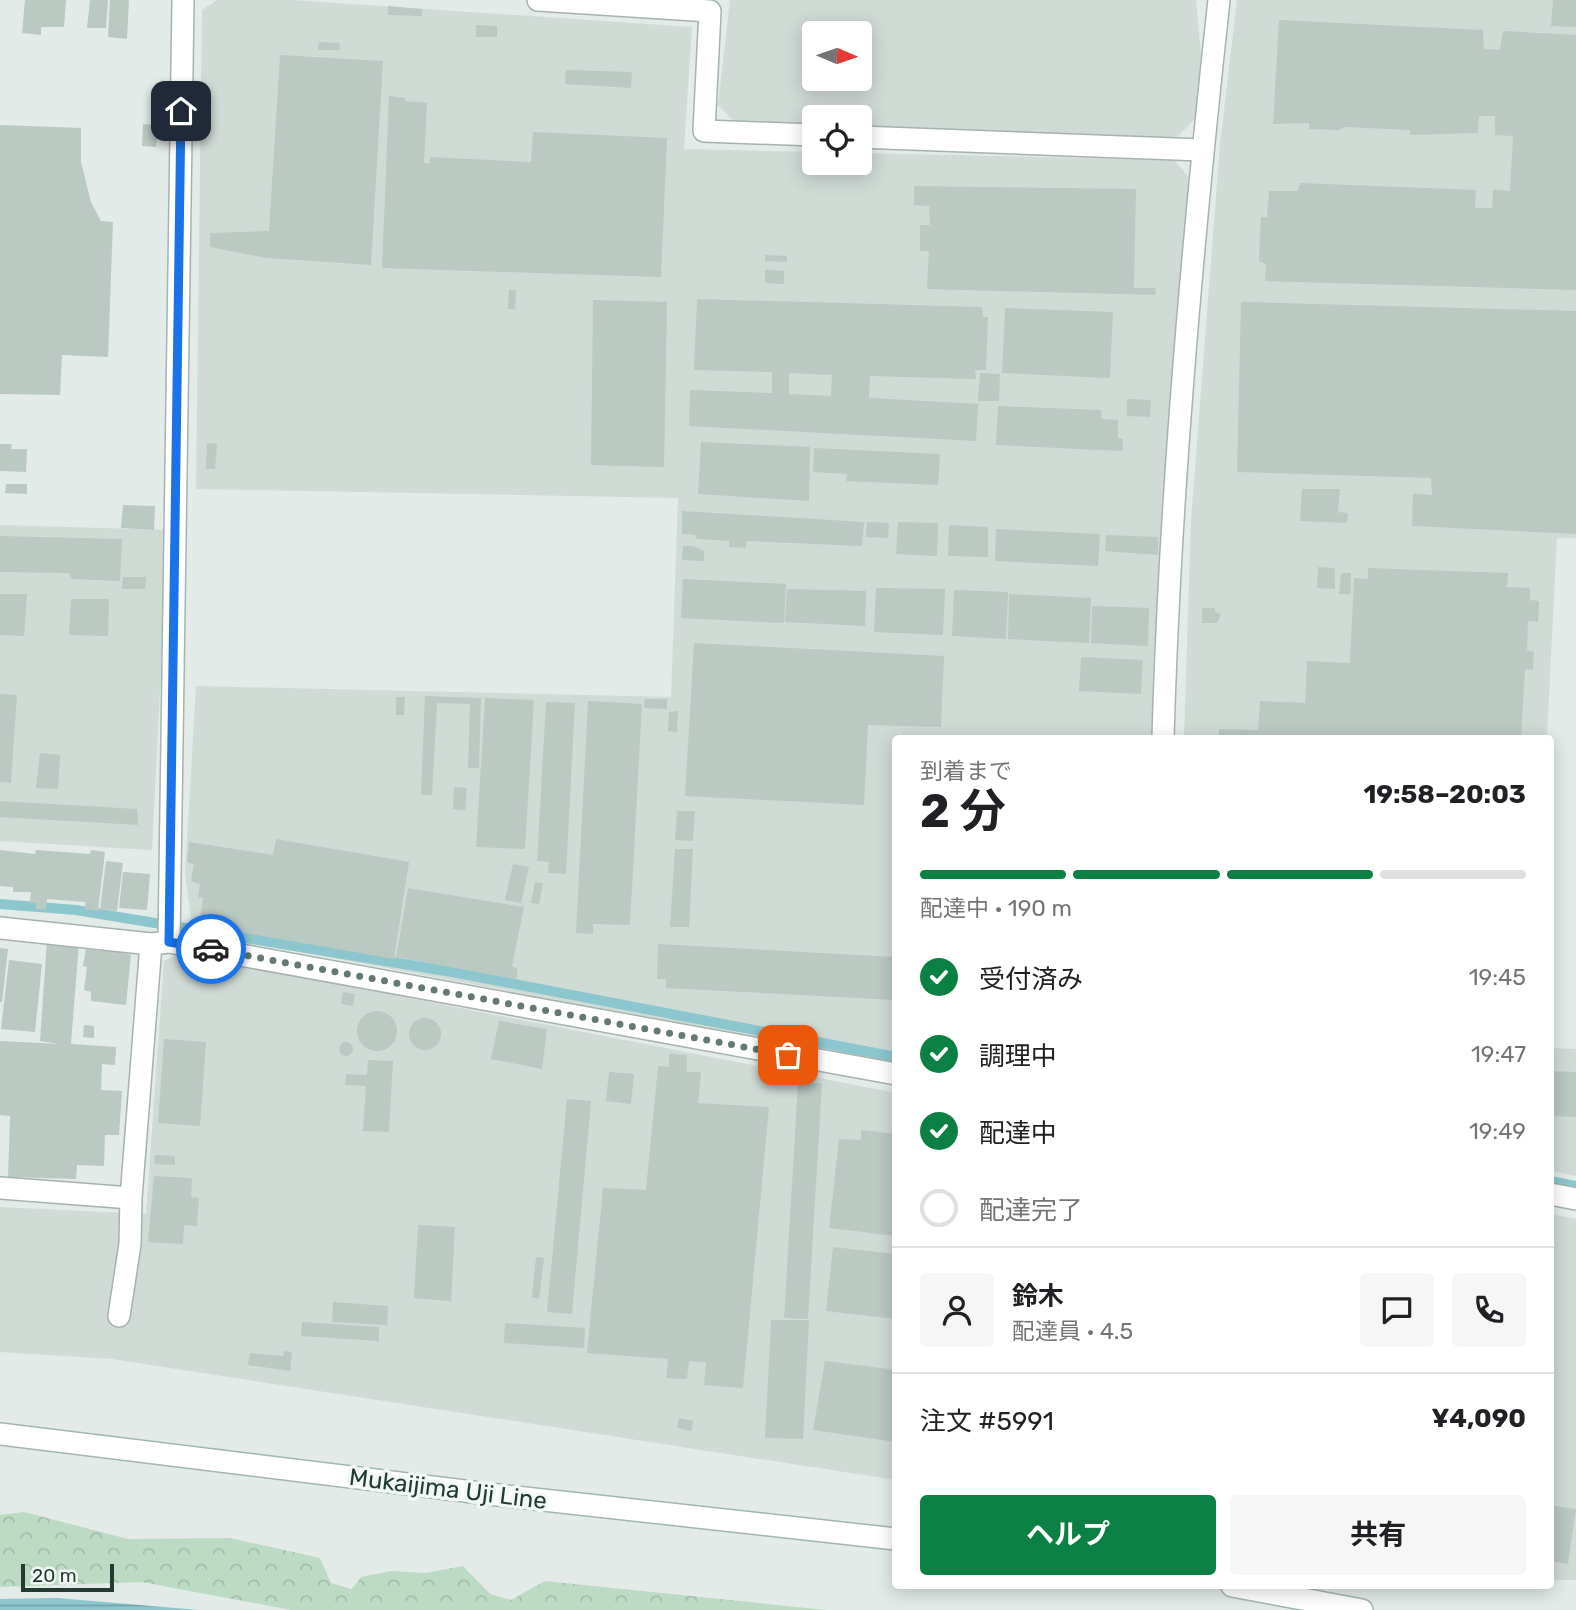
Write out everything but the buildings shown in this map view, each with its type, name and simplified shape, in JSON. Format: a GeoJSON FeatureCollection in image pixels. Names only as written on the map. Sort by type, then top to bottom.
{"type":"FeatureCollection","features":[{"type":"Feature","properties":{"kind":"street"},"geometry":{"type":"LineString","coordinates":[[119,1316],[130,1244],[131,1198],[169,905],[183,0]]}},
{"type":"Feature","properties":{"kind":"street"},"geometry":{"type":"LineString","coordinates":[[538,0],[710,11],[704,131],[802,135]]}},
{"type":"Feature","properties":{"kind":"street"},"geometry":{"type":"LineString","coordinates":[[1163,735],[1168,589],[1202,150],[1219,0]]}},
{"type":"Feature","properties":{"kind":"street"},"geometry":{"type":"LineString","coordinates":[[872,137],[1202,150]]}},
{"type":"Feature","properties":{"kind":"street"},"geometry":{"type":"LineString","coordinates":[[0,928],[163,942],[892,1073]]}},
{"type":"Feature","properties":{"kind":"street"},"geometry":{"type":"LineString","coordinates":[[0,1188],[131,1198]]}},
{"type":"Feature","properties":{"kind":"street"},"geometry":{"type":"LineString","coordinates":[[1554,1195],[1576,1199]]}},
{"type":"Feature","properties":{"kind":"street","name":"Mukaijima Uji Line"},"geometry":{"type":"LineString","coordinates":[[0,1434],[489,1494],[892,1539]]}},
{"type":"Feature","properties":{"kind":"street"},"geometry":{"type":"LineString","coordinates":[[1248,1589],[1363,1610]]}},
{"type":"Feature","properties":{"kind":"shaded area"},"geometry":{"type":"Polygon","coordinates":[[[217,0],[292,0],[692,27],[684,149],[802,152],[802,175],[872,175],[872,153],[1174,160],[1188,176],[1162,735],[892,735],[892,1062],[193,932],[185,874],[196,686],[671,697],[678,498],[196,489],[202,10],[217,0]]]}},
{"type":"Feature","properties":{"kind":"shaded area"},"geometry":{"type":"Polygon","coordinates":[[[730,0],[1196,0],[1201,54],[1195,119],[1173,141],[872,129],[872,105],[802,105],[802,127],[736,124],[718,105],[730,0]]]}},
{"type":"Feature","properties":{"kind":"shaded area"},"geometry":{"type":"Polygon","coordinates":[[[1237,0],[1576,0],[1576,538],[1557,538],[1547,735],[1184,735],[1191,520],[1220,144],[1237,0]]]}},
{"type":"Feature","properties":{"kind":"shaded area"},"geometry":{"type":"Polygon","coordinates":[[[0,525],[168,530],[152,850],[0,841],[0,525]]]}},
{"type":"Feature","properties":{"kind":"shaded area"},"geometry":{"type":"Polygon","coordinates":[[[179,953],[892,1092],[892,1479],[112,1359],[0,1352],[0,1207],[146,1214],[164,961],[179,953]]]}},
{"type":"Feature","properties":{"kind":"shaded area"},"geometry":{"type":"Polygon","coordinates":[[[1554,1048],[1576,1049],[1576,1176],[1554,1172],[1554,1048]]]}},
{"type":"Feature","properties":{"kind":"shaded area"},"geometry":{"type":"Polygon","coordinates":[[[1554,1215],[1576,1219],[1576,1580],[1554,1580],[1554,1215]]]}},
{"type":"Feature","properties":{"kind":"green space"},"geometry":{"type":"Polygon","coordinates":[[[24,1512],[128,1539],[230,1538],[320,1558],[331,1583],[352,1589],[361,1577],[391,1571],[426,1573],[463,1566],[490,1594],[511,1600],[545,1581],[826,1610],[291,1610],[142,1582],[0,1587],[0,1515],[24,1512]]]}},
{"type":"Feature","properties":{"kind":"water"},"geometry":{"type":"Polygon","coordinates":[[[57,1598],[199,1610],[0,1610],[0,1599],[57,1598]]]}},
{"type":"Feature","properties":{"kind":"waterway"},"geometry":{"type":"LineString","coordinates":[[0,904],[76,910],[452,972],[892,1056]]}},
{"type":"Feature","properties":{"kind":"waterway"},"geometry":{"type":"LineString","coordinates":[[1554,1182],[1576,1186]]}},
{"type":"Feature","properties":{"kind":"way so far"},"geometry":{"type":"LineString","coordinates":[[211,949],[788,1055]]}},
{"type":"Feature","properties":{"kind":"route"},"geometry":{"type":"LineString","coordinates":[[181,111],[169,942],[211,949]]}}]}
